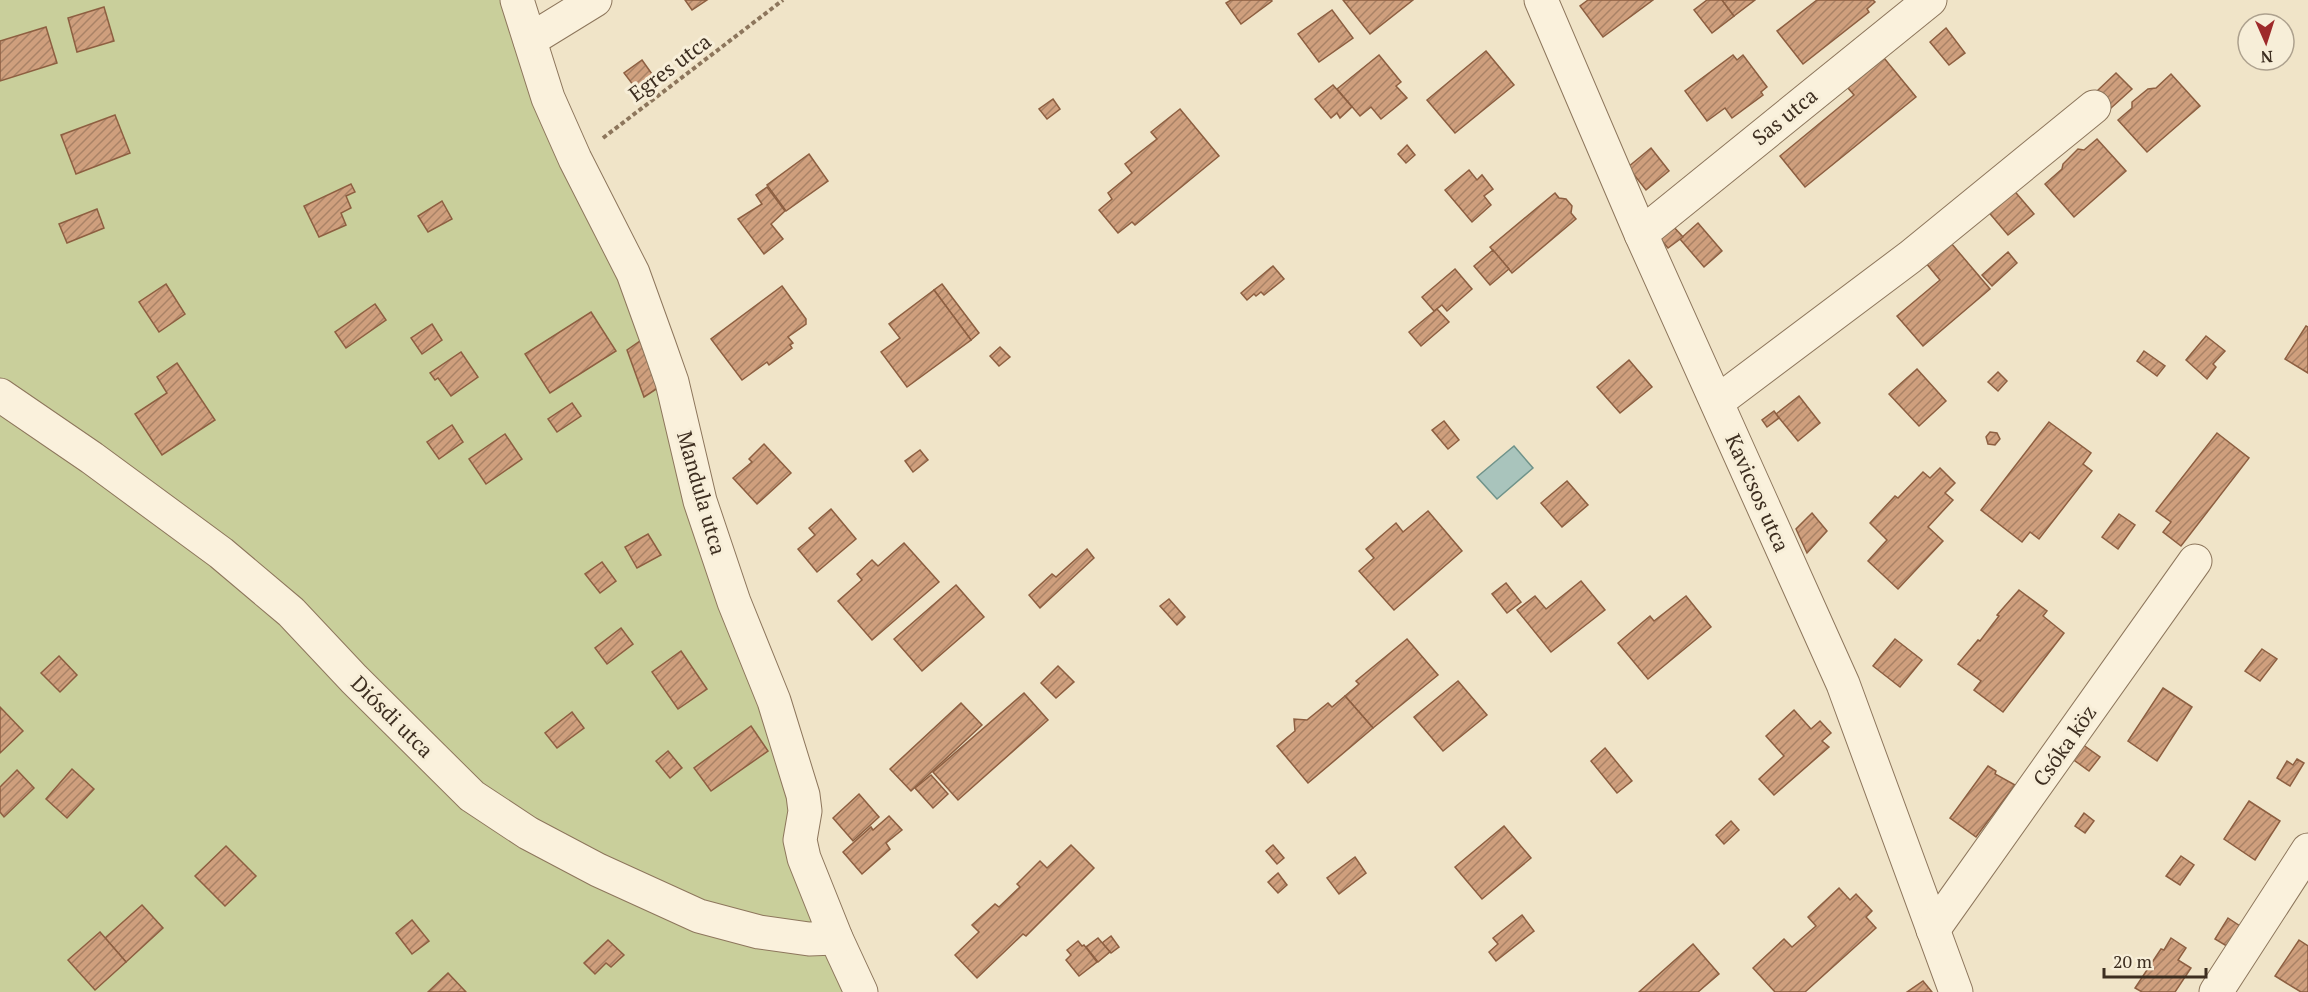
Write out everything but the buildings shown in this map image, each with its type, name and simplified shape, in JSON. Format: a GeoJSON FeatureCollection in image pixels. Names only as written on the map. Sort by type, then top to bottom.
{"type":"FeatureCollection","features":[{"type":"Feature","properties":{"kind":"street","name":"Mandula utca"},"geometry":{"type":"LineString","coordinates":[[517,0],[548,98],[575,159],[633,273],[672,382],[700,501],[734,602],[774,701],[803,795],[805,811],[800,840],[802,849],[836,938],[861,992]]}},
{"type":"Feature","properties":{"kind":"street"},"geometry":{"type":"LineString","coordinates":[[530,40],[595,0]]}},
{"type":"Feature","properties":{"kind":"street","name":"Kavicsos utca"},"geometry":{"type":"LineString","coordinates":[[1541,0],[1641,234],[1843,684],[1956,992]]}},
{"type":"Feature","properties":{"kind":"street","name":"Sas utca"},"geometry":{"type":"LineString","coordinates":[[1641,234],[1930,0]]}},
{"type":"Feature","properties":{"kind":"street"},"geometry":{"type":"LineString","coordinates":[[1717,402],[1910,257],[2094,107]]}},
{"type":"Feature","properties":{"kind":"street","name":"Diósdi utca"},"geometry":{"type":"LineString","coordinates":[[0,395],[92,458],[221,553],[291,612],[354,679],[472,796],[528,833],[598,870],[699,916],[759,932],[809,939],[836,938]]}},
{"type":"Feature","properties":{"kind":"street","name":"Csóka köz"},"geometry":{"type":"LineString","coordinates":[[1933,930],[2195,561]]}},
{"type":"Feature","properties":{"kind":"street"},"geometry":{"type":"LineString","coordinates":[[2216,992],[2308,850]]}},
{"type":"Feature","properties":{"kind":"path","name":"Egres utca"},"geometry":{"type":"LineString","coordinates":[[575,159],[783,0]]}},
{"type":"Feature","properties":{"kind":"green space"},"geometry":{"type":"Polygon","coordinates":[[[0,0],[517,0],[633,273],[861,992],[0,992],[0,0]]]}},
{"type":"Feature","properties":{"kind":"water"},"geometry":{"type":"Polygon","coordinates":[[[1514,446],[1533,468],[1497,499],[1477,477],[1514,446]]]}}]}
